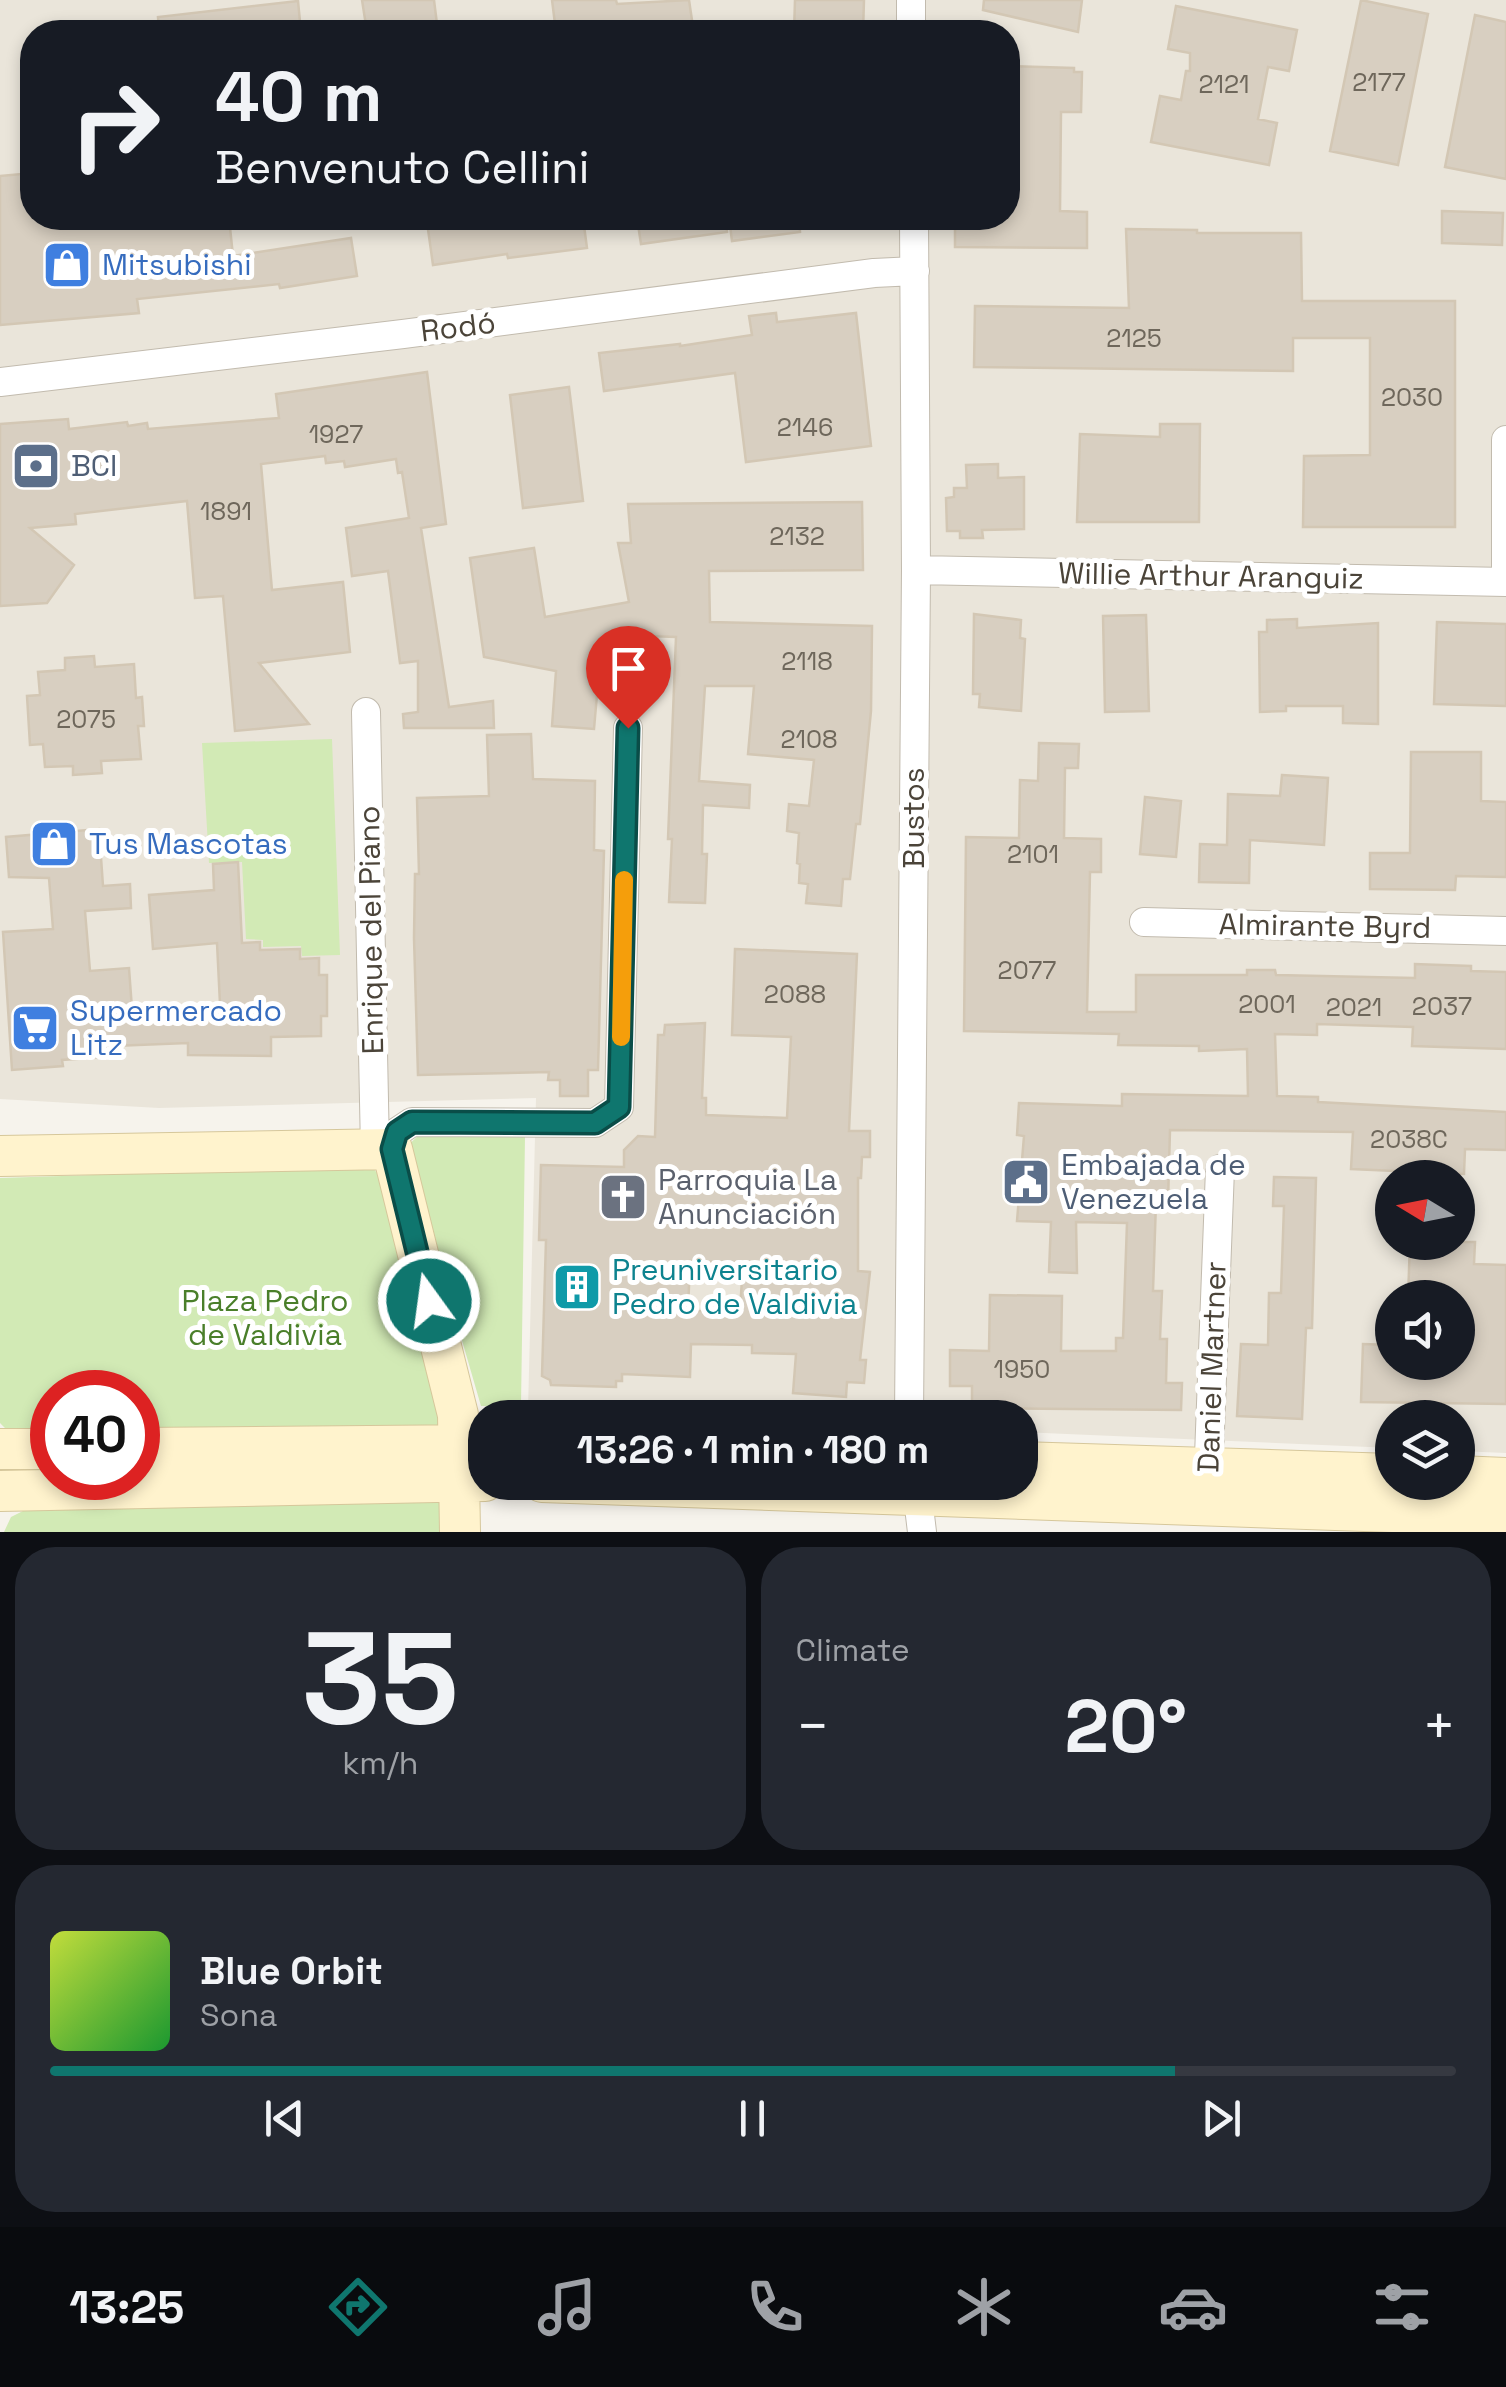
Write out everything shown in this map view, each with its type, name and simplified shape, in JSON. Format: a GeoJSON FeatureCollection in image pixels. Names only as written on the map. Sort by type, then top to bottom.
{"type":"FeatureCollection","features":[{"type":"Feature","properties":{"kind":"main road"},"geometry":{"type":"LineString","coordinates":[[0,1156],[52,1152],[60,1157],[383,1149],[468,1449]]}},
{"type":"Feature","properties":{"kind":"main road"},"geometry":{"type":"LineString","coordinates":[[0,1449],[30,1449]]}},
{"type":"Feature","properties":{"kind":"main road"},"geometry":{"type":"LineString","coordinates":[[160,1449],[468,1462]]}},
{"type":"Feature","properties":{"kind":"main road"},"geometry":{"type":"LineString","coordinates":[[0,1492],[468,1462]]}},
{"type":"Feature","properties":{"kind":"main road"},"geometry":{"type":"LineString","coordinates":[[1038,1464],[1208,1487],[1479,1499]]}},
{"type":"Feature","properties":{"kind":"main road"},"geometry":{"type":"LineString","coordinates":[[865,1500],[919,1503],[1375,1475]]}},
{"type":"Feature","properties":{"kind":"main road"},"geometry":{"type":"LineString","coordinates":[[460,1532],[468,1485]]}},
{"type":"Feature","properties":{"kind":"street","name":"Bustos"},"geometry":{"type":"LineString","coordinates":[[909,1400],[916,570],[914,230]]}},
{"type":"Feature","properties":{"kind":"street","name":"Rodó"},"geometry":{"type":"LineString","coordinates":[[0,382],[915,271]]}},
{"type":"Feature","properties":{"kind":"street"},"geometry":{"type":"LineString","coordinates":[[1506,440],[1506,582]]}},
{"type":"Feature","properties":{"kind":"street","name":"Willie Arthur Aranguiz"},"geometry":{"type":"LineString","coordinates":[[916,570],[1506,582]]}},
{"type":"Feature","properties":{"kind":"street","name":"Enrique del Piano"},"geometry":{"type":"LineString","coordinates":[[366,712],[383,1149]]}},
{"type":"Feature","properties":{"kind":"street"},"geometry":{"type":"LineString","coordinates":[[383,1149],[412,1122],[595,1123],[619,1107],[628,728]]}},
{"type":"Feature","properties":{"kind":"street","name":"Almirante Byrd"},"geometry":{"type":"LineString","coordinates":[[1144,922],[1506,931]]}},
{"type":"Feature","properties":{"kind":"street","name":"Daniel Martner"},"geometry":{"type":"LineString","coordinates":[[1208,1487],[1220,1168]]}},
{"type":"Feature","properties":{"kind":"shaded area"},"geometry":{"type":"Polygon","coordinates":[[[0,0],[1506,0],[1506,1453],[1475,1452],[1475,1400],[1375,1400],[1375,1447],[1038,1433],[1038,1400],[528,1400],[536,1098],[159,1108],[0,1099],[0,0]]]}},
{"type":"Feature","properties":{"kind":"green space"},"geometry":{"type":"Polygon","coordinates":[[[332,739],[340,955],[302,956],[301,946],[263,947],[263,940],[246,939],[242,862],[209,863],[202,743],[332,739]]]}},
{"type":"Feature","properties":{"kind":"green space"},"geometry":{"type":"Polygon","coordinates":[[[418,1136],[525,1137],[521,1400],[479,1400],[406,1147],[418,1136]]]}},
{"type":"Feature","properties":{"kind":"green space","name":"Plaza Pedro de Valdivia"},"geometry":{"type":"Polygon","coordinates":[[[371,1166],[378,1174],[442,1414],[444,1532],[4,1532],[11,1517],[35,1505],[35,1500],[160,1500],[160,1370],[30,1370],[30,1437],[11,1434],[0,1423],[0,1178],[371,1166]]]}},
{"type":"Feature","properties":{"kind":"building"},"geometry":{"type":"Polygon","coordinates":[[[362,0],[434,0],[436,20],[365,20],[362,0]]]}},
{"type":"Feature","properties":{"kind":"building"},"geometry":{"type":"Polygon","coordinates":[[[552,0],[616,0],[617,4],[689,0],[692,20],[554,20],[552,0]]]}},
{"type":"Feature","properties":{"kind":"building"},"geometry":{"type":"Polygon","coordinates":[[[795,0],[864,0],[863,20],[794,20],[795,0]]]}},
{"type":"Feature","properties":{"kind":"building"},"geometry":{"type":"Polygon","coordinates":[[[984,0],[1082,0],[1078,32],[983,10],[984,0]]]}},
{"type":"Feature","properties":{"kind":"building"},"geometry":{"type":"Polygon","coordinates":[[[1361,0],[1428,14],[1398,165],[1330,151],[1361,0]]]}},
{"type":"Feature","properties":{"kind":"building"},"geometry":{"type":"Polygon","coordinates":[[[298,1],[300,20],[158,20],[298,1]]]}},
{"type":"Feature","properties":{"kind":"building"},"geometry":{"type":"Polygon","coordinates":[[[1176,6],[1297,30],[1289,71],[1268,67],[1258,119],[1277,123],[1269,165],[1151,142],[1160,96],[1181,100],[1186,71],[1190,71],[1190,53],[1168,49],[1176,6]]]}},
{"type":"Feature","properties":{"kind":"building"},"geometry":{"type":"Polygon","coordinates":[[[1475,15],[1506,22],[1506,179],[1445,167],[1475,15]]]}},
{"type":"Feature","properties":{"kind":"building"},"geometry":{"type":"Polygon","coordinates":[[[1020,66],[1074,68],[1074,72],[1082,72],[1081,112],[1061,112],[1060,211],[1087,212],[1087,248],[955,247],[955,230],[1020,230],[1020,66]]]}},
{"type":"Feature","properties":{"kind":"building"},"geometry":{"type":"Polygon","coordinates":[[[20,174],[20,230],[230,230],[233,256],[351,238],[357,276],[280,288],[279,284],[137,299],[139,313],[0,325],[0,176],[20,174]]]}},
{"type":"Feature","properties":{"kind":"building"},"geometry":{"type":"Polygon","coordinates":[[[1442,211],[1503,213],[1502,245],[1442,243],[1442,211]]]}},
{"type":"Feature","properties":{"kind":"building"},"geometry":{"type":"Polygon","coordinates":[[[1126,229],[1301,233],[1302,301],[1455,301],[1455,527],[1303,527],[1304,456],[1370,455],[1370,338],[1293,338],[1293,371],[974,367],[975,306],[1129,308],[1126,229]]]}},
{"type":"Feature","properties":{"kind":"building"},"geometry":{"type":"Polygon","coordinates":[[[428,230],[585,230],[587,248],[433,265],[428,230]]]}},
{"type":"Feature","properties":{"kind":"building"},"geometry":{"type":"Polygon","coordinates":[[[639,230],[727,230],[727,232],[641,244],[639,230]]]}},
{"type":"Feature","properties":{"kind":"building"},"geometry":{"type":"Polygon","coordinates":[[[731,230],[800,230],[800,232],[732,241],[731,230]]]}},
{"type":"Feature","properties":{"kind":"building"},"geometry":{"type":"Polygon","coordinates":[[[776,313],[777,322],[856,313],[871,446],[746,462],[735,373],[604,391],[599,353],[752,335],[749,316],[776,313]]]}},
{"type":"Feature","properties":{"kind":"building"},"geometry":{"type":"Polygon","coordinates":[[[427,372],[446,524],[421,528],[449,707],[493,701],[494,728],[404,728],[403,714],[418,712],[418,661],[400,663],[388,571],[352,576],[346,528],[409,518],[402,472],[398,473],[396,459],[345,467],[344,461],[326,463],[325,456],[261,464],[272,590],[343,582],[350,652],[259,663],[309,724],[235,731],[223,596],[195,598],[187,501],[75,514],[76,524],[30,528],[74,565],[47,603],[0,606],[0,424],[68,419],[69,429],[127,422],[128,426],[147,423],[148,429],[279,418],[276,394],[427,372]]]}},
{"type":"Feature","properties":{"kind":"building"},"geometry":{"type":"Polygon","coordinates":[[[569,387],[583,501],[523,508],[510,395],[569,387]]]}},
{"type":"Feature","properties":{"kind":"building"},"geometry":{"type":"Polygon","coordinates":[[[1160,424],[1200,424],[1199,522],[1077,522],[1080,434],[1160,437],[1160,424]]]}},
{"type":"Feature","properties":{"kind":"building"},"geometry":{"type":"Polygon","coordinates":[[[998,464],[998,478],[1024,477],[1024,529],[982,530],[983,538],[960,538],[960,531],[947,531],[946,498],[954,497],[954,488],[967,488],[966,465],[998,464]]]}},
{"type":"Feature","properties":{"kind":"building"},"geometry":{"type":"Polygon","coordinates":[[[862,502],[863,570],[709,571],[710,622],[872,626],[871,711],[860,824],[856,824],[850,879],[843,879],[841,906],[806,903],[808,884],[799,883],[797,863],[799,833],[787,831],[789,804],[809,806],[814,760],[748,754],[754,686],[705,686],[699,781],[750,785],[749,808],[703,805],[705,903],[669,902],[676,637],[622,635],[630,678],[598,683],[594,729],[552,726],[556,671],[484,657],[470,558],[534,548],[545,617],[629,602],[618,543],[631,543],[628,504],[862,502]]]}},
{"type":"Feature","properties":{"kind":"building"},"geometry":{"type":"Polygon","coordinates":[[[974,614],[1021,620],[1020,638],[1025,639],[1021,711],[979,707],[980,694],[973,694],[974,614]]]}},
{"type":"Feature","properties":{"kind":"building"},"geometry":{"type":"Polygon","coordinates":[[[1146,615],[1149,711],[1105,712],[1103,616],[1146,615]]]}},
{"type":"Feature","properties":{"kind":"building"},"geometry":{"type":"Polygon","coordinates":[[[1297,619],[1297,628],[1378,623],[1378,724],[1343,723],[1343,706],[1286,706],[1286,711],[1260,712],[1259,632],[1267,632],[1267,620],[1297,619]]]}},
{"type":"Feature","properties":{"kind":"building"},"geometry":{"type":"Polygon","coordinates":[[[1437,622],[1506,624],[1506,706],[1434,704],[1437,622]]]}},
{"type":"Feature","properties":{"kind":"building"},"geometry":{"type":"Polygon","coordinates":[[[94,656],[95,667],[134,664],[136,698],[142,697],[144,726],[138,726],[141,759],[101,761],[102,773],[73,775],[73,766],[45,767],[43,744],[30,745],[27,696],[40,695],[38,672],[65,670],[65,658],[94,656]]]}},
{"type":"Feature","properties":{"kind":"building"},"geometry":{"type":"Polygon","coordinates":[[[531,734],[533,779],[595,781],[594,850],[604,851],[598,1070],[588,1070],[588,1096],[560,1096],[560,1080],[548,1080],[549,1072],[418,1075],[414,938],[415,874],[419,874],[417,798],[489,796],[487,735],[531,734]]]}},
{"type":"Feature","properties":{"kind":"building"},"geometry":{"type":"Polygon","coordinates":[[[1039,743],[1079,744],[1078,768],[1065,768],[1064,838],[1101,839],[1101,872],[1090,872],[1087,1012],[1136,1012],[1136,975],[1247,975],[1247,970],[1275,970],[1276,975],[1415,978],[1415,964],[1506,972],[1506,1049],[1412,1046],[1413,1027],[1317,1024],[1317,1035],[1275,1034],[1277,1096],[1318,1097],[1318,1102],[1506,1112],[1506,1150],[1465,1149],[1465,1160],[1375,1160],[1375,1170],[1351,1169],[1353,1132],[1170,1130],[1168,1202],[1156,1202],[1153,1291],[1162,1291],[1160,1339],[1167,1339],[1166,1383],[1182,1383],[1181,1410],[1038,1409],[1038,1400],[972,1400],[972,1386],[950,1386],[950,1350],[989,1351],[990,1295],[1062,1296],[1061,1351],[1116,1351],[1116,1338],[1123,1338],[1127,1223],[1076,1222],[1077,1273],[1049,1272],[1051,1222],[1017,1221],[1024,1136],[1017,1135],[1019,1103],[1122,1106],[1122,1094],[1248,1096],[1247,1049],[1199,1051],[1199,1046],[1118,1045],[1119,1034],[964,1031],[966,837],[1019,838],[1020,780],[1038,781],[1039,743]]]}},
{"type":"Feature","properties":{"kind":"building"},"geometry":{"type":"Polygon","coordinates":[[[1411,752],[1481,752],[1481,801],[1506,802],[1506,877],[1456,876],[1455,890],[1370,889],[1370,853],[1410,853],[1411,752]]]}},
{"type":"Feature","properties":{"kind":"building"},"geometry":{"type":"Polygon","coordinates":[[[1282,775],[1328,778],[1324,845],[1250,840],[1249,883],[1199,882],[1200,844],[1227,845],[1228,794],[1280,796],[1282,775]]]}},
{"type":"Feature","properties":{"kind":"building"},"geometry":{"type":"Polygon","coordinates":[[[1145,797],[1181,801],[1176,857],[1140,854],[1145,797]]]}},
{"type":"Feature","properties":{"kind":"building"},"geometry":{"type":"Polygon","coordinates":[[[99,829],[103,886],[130,884],[131,908],[85,911],[90,971],[129,968],[132,1009],[220,1004],[217,943],[153,949],[149,895],[214,890],[213,864],[238,862],[242,943],[260,942],[260,950],[300,949],[300,959],[319,958],[319,975],[327,975],[327,1016],[321,1016],[321,1036],[271,1037],[271,1056],[188,1055],[188,1043],[113,1046],[114,1056],[62,1060],[63,1066],[12,1070],[3,932],[53,929],[49,878],[9,877],[6,837],[99,829]]]}},
{"type":"Feature","properties":{"kind":"building"},"geometry":{"type":"Polygon","coordinates":[[[735,949],[857,954],[849,1131],[870,1131],[870,1157],[862,1157],[858,1178],[858,1271],[870,1272],[860,1360],[866,1360],[864,1383],[847,1382],[846,1397],[793,1393],[796,1354],[752,1353],[752,1345],[691,1344],[690,1377],[622,1374],[616,1387],[551,1385],[542,1376],[546,1240],[539,1240],[541,1165],[624,1167],[624,1150],[638,1136],[655,1137],[658,1035],[664,1035],[665,1025],[705,1023],[702,1098],[706,1098],[706,1115],[787,1118],[791,1037],[732,1035],[735,949]],[[690,1261],[688,1311],[740,1311],[743,1263],[690,1261]]]}},
{"type":"Feature","properties":{"kind":"building"},"geometry":{"type":"Polygon","coordinates":[[[1274,1177],[1316,1178],[1312,1328],[1306,1328],[1302,1419],[1237,1416],[1241,1344],[1268,1345],[1269,1293],[1281,1293],[1284,1206],[1273,1206],[1274,1177]]]}},
{"type":"Feature","properties":{"kind":"building"},"geometry":{"type":"Polygon","coordinates":[[[1409,1260],[1474,1260],[1474,1264],[1506,1265],[1506,1404],[1475,1404],[1475,1400],[1361,1402],[1363,1344],[1375,1344],[1375,1380],[1475,1380],[1475,1280],[1409,1280],[1409,1260]]]}},
{"type":"Feature","properties":{"kind":"slow traffic"},"geometry":{"type":"LineString","coordinates":[[621,1037],[624,880]]}},
{"type":"Feature","properties":{"kind":"place","name":"Mitsubishi"},"geometry":{"type":"Point","coordinates":[67,265]}},
{"type":"Feature","properties":{"kind":"place","name":"BCI"},"geometry":{"type":"Point","coordinates":[36,466]}},
{"type":"Feature","properties":{"kind":"place","name":"Tus Mascotas"},"geometry":{"type":"Point","coordinates":[54,844]}},
{"type":"Feature","properties":{"kind":"place","name":"Supermercado Litz"},"geometry":{"type":"Point","coordinates":[35,1028]}},
{"type":"Feature","properties":{"kind":"place","name":"Embajada de Venezuela"},"geometry":{"type":"Point","coordinates":[1026,1182]}},
{"type":"Feature","properties":{"kind":"place","name":"Parroquia La Anunciación"},"geometry":{"type":"Point","coordinates":[623,1197]}},
{"type":"Feature","properties":{"kind":"place","name":"Preuniversitario Pedro de Valdivia"},"geometry":{"type":"Point","coordinates":[577,1287]}},
{"type":"Feature","properties":{"kind":"route"},"geometry":{"type":"LineString","coordinates":[[429,1301],[392,1149],[397,1132],[412,1122],[595,1123],[619,1107],[628,728]]}}]}
